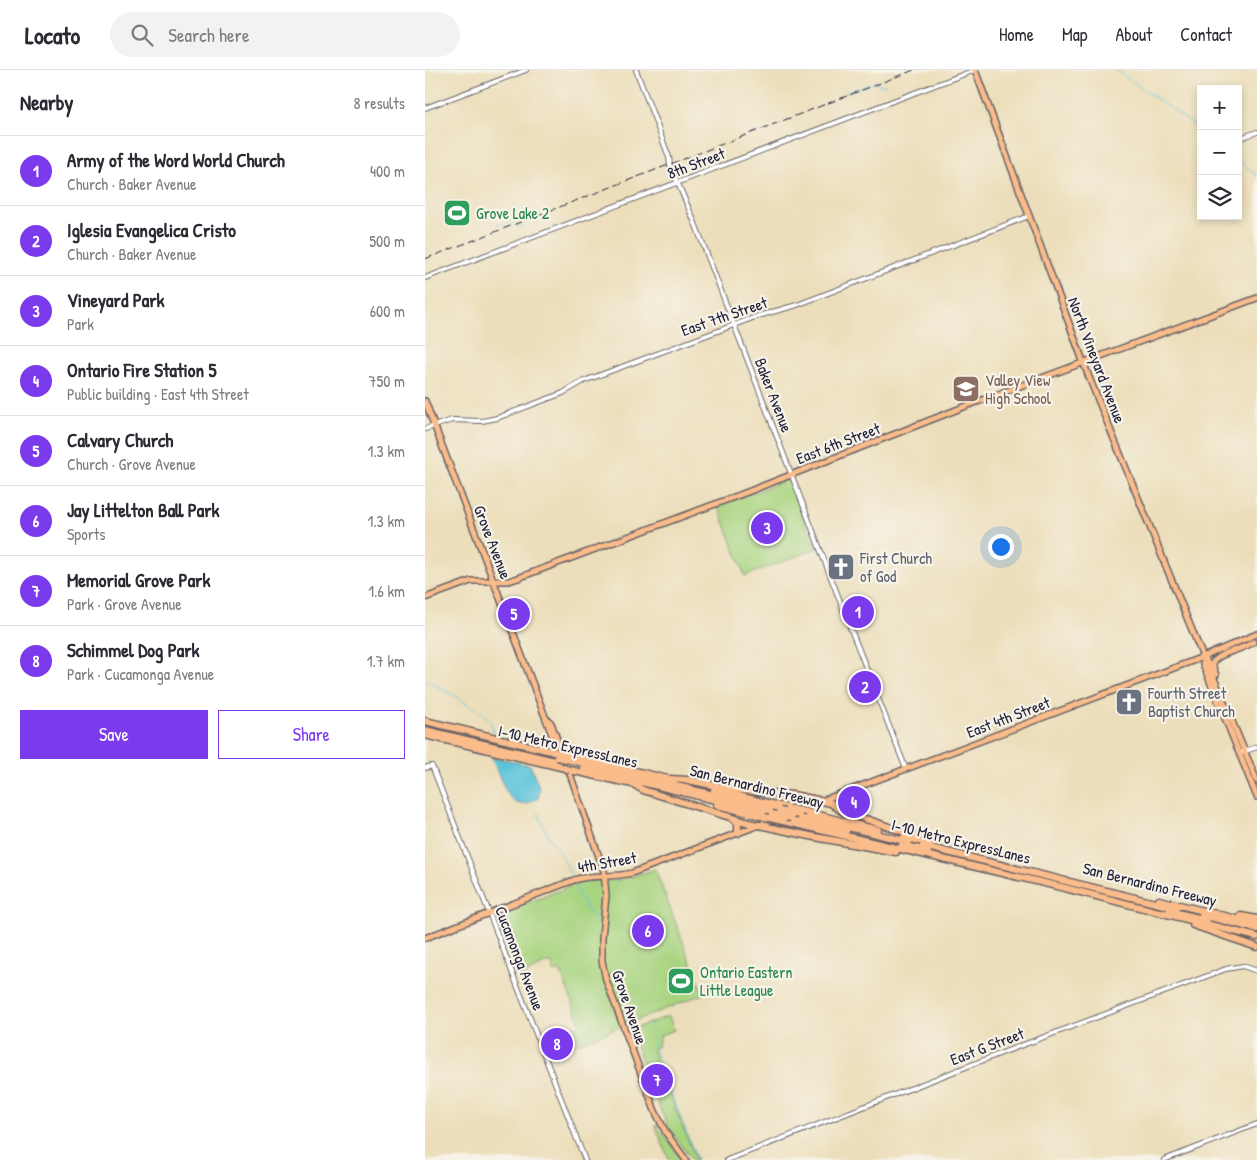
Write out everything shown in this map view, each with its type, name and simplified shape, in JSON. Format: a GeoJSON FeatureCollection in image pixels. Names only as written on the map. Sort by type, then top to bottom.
{"type":"FeatureCollection","features":[{"type":"Feature","properties":{"kind":"highway","name":"San Bernardino Freeway"},"geometry":{"type":"LineString","coordinates":[[425,721],[558,756],[568,766],[635,785],[1257,937]]}},
{"type":"Feature","properties":{"kind":"highway","name":"I-10 Metro ExpressLanes"},"geometry":{"type":"LineString","coordinates":[[425,726],[558,756]]}},
{"type":"Feature","properties":{"kind":"highway","name":"I-10 Metro ExpressLanes"},"geometry":{"type":"LineString","coordinates":[[425,730],[558,756]]}},
{"type":"Feature","properties":{"kind":"highway","name":"San Bernardino Freeway"},"geometry":{"type":"LineString","coordinates":[[425,735],[558,756],[568,766],[670,779],[1257,924]]}},
{"type":"Feature","properties":{"kind":"highway","name":"I-10 Metro ExpressLanes"},"geometry":{"type":"LineString","coordinates":[[568,766],[799,815],[1257,929]]}},
{"type":"Feature","properties":{"kind":"highway","name":"I-10 Metro ExpressLanes"},"geometry":{"type":"LineString","coordinates":[[568,766],[791,818],[1257,933]]}},
{"type":"Feature","properties":{"kind":"highway"},"geometry":{"type":"LineString","coordinates":[[670,779],[687,780],[731,789],[793,795],[831,803],[842,811],[919,837],[929,843]]}},
{"type":"Feature","properties":{"kind":"highway"},"geometry":{"type":"LineString","coordinates":[[635,785],[643,790],[759,825],[815,838],[901,853],[913,852]]}},
{"type":"Feature","properties":{"kind":"highway"},"geometry":{"type":"LineString","coordinates":[[725,815],[737,821],[739,826],[738,833]]}},
{"type":"Feature","properties":{"kind":"highway"},"geometry":{"type":"LineString","coordinates":[[1191,908],[1207,908],[1257,919]]}},
{"type":"Feature","properties":{"kind":"highway"},"geometry":{"type":"LineString","coordinates":[[1184,919],[1190,924],[1257,947]]}},
{"type":"Feature","properties":{"kind":"main road","name":"North Vineyard Avenue"},"geometry":{"type":"LineString","coordinates":[[975,70],[1083,363],[1203,657],[1208,664],[1232,718],[1257,797]]}},
{"type":"Feature","properties":{"kind":"main road","name":"East 6th Street"},"geometry":{"type":"LineString","coordinates":[[425,598],[467,582],[518,578],[961,408],[1257,298]]}},
{"type":"Feature","properties":{"kind":"main road","name":"Grove Avenue"},"geometry":{"type":"LineString","coordinates":[[425,401],[548,720],[551,723],[558,756]]}},
{"type":"Feature","properties":{"kind":"main road","name":"East 4th Street"},"geometry":{"type":"LineString","coordinates":[[822,801],[1203,657],[1257,634]]}},
{"type":"Feature","properties":{"kind":"main road","name":"East 4th Street"},"geometry":{"type":"LineString","coordinates":[[1203,657],[1210,658],[1255,641]]}},
{"type":"Feature","properties":{"kind":"main road"},"geometry":{"type":"LineString","coordinates":[[1218,688],[1212,664],[1213,661],[1249,646],[1255,641]]}},
{"type":"Feature","properties":{"kind":"main road","name":"North Vineyard Avenue"},"geometry":{"type":"LineString","coordinates":[[1203,657],[1203,664],[1216,696],[1257,781]]}},
{"type":"Feature","properties":{"kind":"main road"},"geometry":{"type":"LineString","coordinates":[[1216,696],[1220,699],[1227,714],[1232,718]]}},
{"type":"Feature","properties":{"kind":"main road","name":"Grove Avenue"},"geometry":{"type":"LineString","coordinates":[[568,766],[576,794],[601,859],[605,876],[606,906],[602,937],[602,961],[606,980],[655,1111],[685,1160]]}},
{"type":"Feature","properties":{"kind":"main road","name":"4th Street"},"geometry":{"type":"LineString","coordinates":[[425,938],[572,881],[589,876],[632,873],[822,801]]}},
{"type":"Feature","properties":{"kind":"street"},"geometry":{"type":"LineString","coordinates":[[425,108],[526,70]]}},
{"type":"Feature","properties":{"kind":"street","name":"Baker Avenue"},"geometry":{"type":"LineString","coordinates":[[636,70],[670,164],[674,170],[906,769]]}},
{"type":"Feature","properties":{"kind":"street","name":"8th Street"},"geometry":{"type":"LineString","coordinates":[[425,278],[975,70]]}},
{"type":"Feature","properties":{"kind":"street"},"geometry":{"type":"LineString","coordinates":[[1242,138],[1257,132]]}},
{"type":"Feature","properties":{"kind":"street","name":"East 7th Street"},"geometry":{"type":"LineString","coordinates":[[425,429],[452,420],[483,421],[497,418],[563,393],[584,381],[770,312],[786,309],[1029,216]]}},
{"type":"Feature","properties":{"kind":"street"},"geometry":{"type":"LineString","coordinates":[[1242,752],[1257,747]]}},
{"type":"Feature","properties":{"kind":"street","name":"Cucamonga Avenue"},"geometry":{"type":"LineString","coordinates":[[425,768],[432,766],[585,1160]]}},
{"type":"Feature","properties":{"kind":"street","name":"East G Street"},"geometry":{"type":"LineString","coordinates":[[727,1160],[1226,969],[1243,966],[1257,971]]}},
{"type":"Feature","properties":{"kind":"street"},"geometry":{"type":"LineString","coordinates":[[1163,1160],[1257,1124]]}},
{"type":"Feature","properties":{"kind":"green space"},"geometry":{"type":"Polygon","coordinates":[[[789,479],[816,549],[745,576],[718,506],[789,479]]]}},
{"type":"Feature","properties":{"kind":"green space"},"geometry":{"type":"Polygon","coordinates":[[[655,869],[703,994],[548,1055],[542,1040],[581,1025],[560,970],[554,972],[551,962],[518,979],[494,916],[581,882],[621,880],[655,869]]]}},
{"type":"Feature","properties":{"kind":"green space"},"geometry":{"type":"Polygon","coordinates":[[[669,1016],[674,1030],[661,1035],[657,1047],[652,1049],[696,1160],[692,1160],[669,1128],[630,1030],[669,1016]]]}},
{"type":"Feature","properties":{"kind":"green space"},"geometry":{"type":"Polygon","coordinates":[[[655,1125],[657,1125],[682,1160],[669,1160],[655,1125]]]}},
{"type":"Feature","properties":{"kind":"water"},"geometry":{"type":"Polygon","coordinates":[[[492,757],[530,765],[540,789],[538,798],[523,804],[517,803],[512,799],[503,786],[492,757]]]}},
{"type":"Feature","properties":{"kind":"waterway"},"geometry":{"type":"LineString","coordinates":[[1116,70],[1197,127]]}},
{"type":"Feature","properties":{"kind":"waterway"},"geometry":{"type":"LineString","coordinates":[[844,93],[876,82],[880,85],[886,85]]}},
{"type":"Feature","properties":{"kind":"waterway"},"geometry":{"type":"LineString","coordinates":[[1242,163],[1257,176]]}},
{"type":"Feature","properties":{"kind":"waterway"},"geometry":{"type":"LineString","coordinates":[[497,225],[514,222],[524,227]]}},
{"type":"Feature","properties":{"kind":"waterway"},"geometry":{"type":"LineString","coordinates":[[425,679],[483,713],[490,721],[494,732]]}},
{"type":"Feature","properties":{"kind":"waterway"},"geometry":{"type":"LineString","coordinates":[[538,813],[547,834],[565,862],[571,876]]}},
{"type":"Feature","properties":{"kind":"waterway"},"geometry":{"type":"LineString","coordinates":[[575,886],[582,903],[598,922]]}},
{"type":"Feature","properties":{"kind":"waterway"},"geometry":{"type":"LineString","coordinates":[[651,1023],[655,1051],[697,1160]]}},
{"type":"Feature","properties":{"kind":"tunnel"},"geometry":{"type":"LineString","coordinates":[[560,755],[567,774]]}},
{"type":"Feature","properties":{"kind":"railway"},"geometry":{"type":"LineString","coordinates":[[425,259],[914,70]]}},
{"type":"Feature","properties":{"kind":"place","name":"Grove Lake 2"},"geometry":{"type":"Point","coordinates":[457,213]}},
{"type":"Feature","properties":{"kind":"place","name":"Valley View High School"},"geometry":{"type":"Point","coordinates":[966,389]}},
{"type":"Feature","properties":{"kind":"place","name":"Vineyard Park"},"geometry":{"type":"Point","coordinates":[767,528]}},
{"type":"Feature","properties":{"kind":"place","name":"First Church of God"},"geometry":{"type":"Point","coordinates":[841,567]}},
{"type":"Feature","properties":{"kind":"place","name":"Army of the Word World Church"},"geometry":{"type":"Point","coordinates":[858,612]}},
{"type":"Feature","properties":{"kind":"place","name":"Calvary Church"},"geometry":{"type":"Point","coordinates":[514,614]}},
{"type":"Feature","properties":{"kind":"place","name":"Iglesia Evangelica Cristo"},"geometry":{"type":"Point","coordinates":[865,687]}},
{"type":"Feature","properties":{"kind":"place","name":"Fourth Street Baptist Church"},"geometry":{"type":"Point","coordinates":[1129,702]}},
{"type":"Feature","properties":{"kind":"place","name":"Ontario Fire Station 5"},"geometry":{"type":"Point","coordinates":[854,802]}},
{"type":"Feature","properties":{"kind":"place","name":"Jay Littelton Ball Park"},"geometry":{"type":"Point","coordinates":[648,931]}},
{"type":"Feature","properties":{"kind":"place","name":"Ontario Eastern Little League"},"geometry":{"type":"Point","coordinates":[681,981]}},
{"type":"Feature","properties":{"kind":"place","name":"Schimmel Dog Park"},"geometry":{"type":"Point","coordinates":[557,1044]}},
{"type":"Feature","properties":{"kind":"place","name":"Memorial Grove Park"},"geometry":{"type":"Point","coordinates":[657,1080]}}]}
